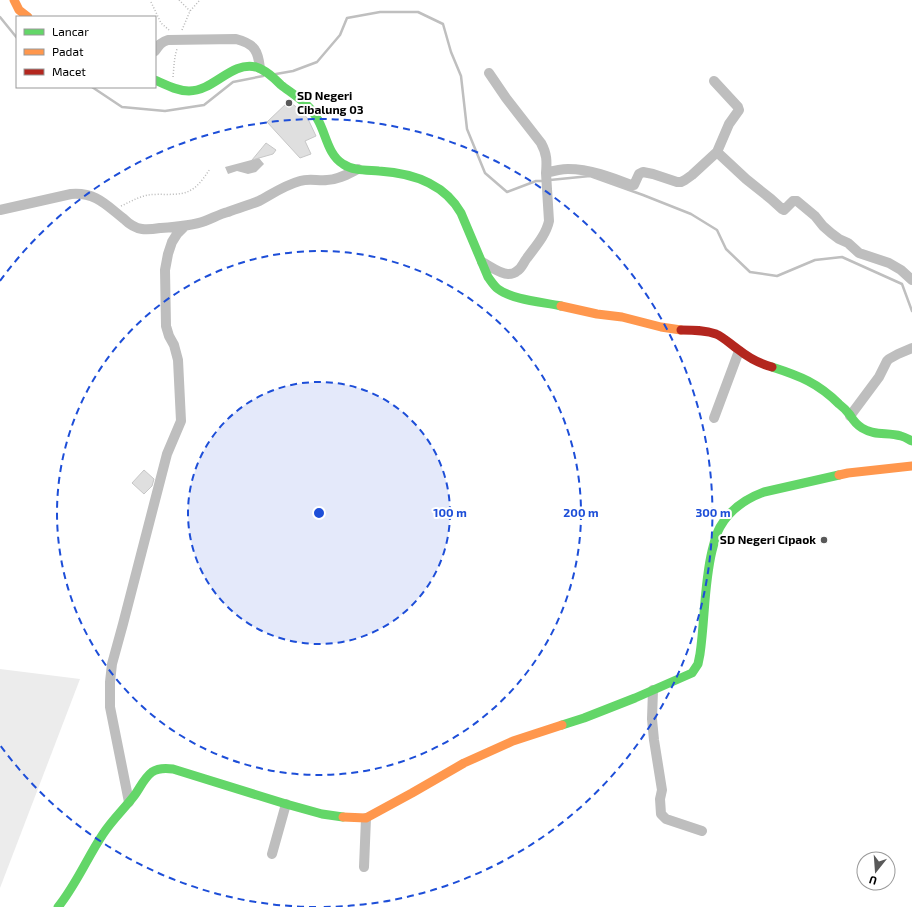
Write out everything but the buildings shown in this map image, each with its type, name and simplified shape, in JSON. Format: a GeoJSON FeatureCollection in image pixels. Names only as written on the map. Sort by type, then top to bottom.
{"type":"FeatureCollection","features":[{"type":"Feature","properties":{"kind":"street"},"geometry":{"type":"LineString","coordinates":[[14,0],[18,10],[27,16]]}},
{"type":"Feature","properties":{"kind":"street"},"geometry":{"type":"LineString","coordinates":[[156,50],[163,41],[168,40],[236,39],[244,41],[256,50],[262,69]]}},
{"type":"Feature","properties":{"kind":"street"},"geometry":{"type":"LineString","coordinates":[[156,80],[178,89],[192,91],[209,86],[240,67],[249,66],[262,69],[302,101],[315,115],[324,132],[330,149],[343,164],[348,167],[358,169],[408,175],[422,180],[448,195],[454,201],[465,219],[488,277],[493,285],[505,293],[597,314],[634,319],[670,329],[713,333],[720,336],[740,351],[768,366],[806,378],[825,390],[834,397],[862,428],[870,433],[876,435],[895,434],[907,437],[912,441]]}},
{"type":"Feature","properties":{"kind":"street"},"geometry":{"type":"LineString","coordinates":[[482,262],[507,274],[516,272],[542,238],[548,227],[549,221],[545,151],[541,143],[506,98],[489,73]]}},
{"type":"Feature","properties":{"kind":"street"},"geometry":{"type":"LineString","coordinates":[[546,177],[569,169],[605,175],[631,185],[634,185],[639,174],[643,172],[681,182],[692,175],[717,152],[729,124],[739,110],[738,107],[714,81]]}},
{"type":"Feature","properties":{"kind":"street"},"geometry":{"type":"LineString","coordinates":[[717,152],[782,210],[794,201],[797,201],[815,216],[831,233],[848,243],[859,253],[889,263],[901,270],[912,280]]}},
{"type":"Feature","properties":{"kind":"street"},"geometry":{"type":"LineString","coordinates":[[0,210],[81,193],[98,199],[129,223],[140,229],[147,230],[185,226],[204,221],[251,204],[301,180],[327,180],[342,177],[358,169]]}},
{"type":"Feature","properties":{"kind":"street"},"geometry":{"type":"LineString","coordinates":[[129,802],[110,707],[110,682],[112,664],[166,454],[181,421],[178,360],[174,345],[167,333],[166,326],[165,270],[172,242],[185,226]]}},
{"type":"Feature","properties":{"kind":"street"},"geometry":{"type":"LineString","coordinates":[[850,416],[879,377],[887,361],[912,348]]}},
{"type":"Feature","properties":{"kind":"street"},"geometry":{"type":"LineString","coordinates":[[714,418],[740,351]]}},
{"type":"Feature","properties":{"kind":"street"},"geometry":{"type":"LineString","coordinates":[[58,907],[76,884],[110,823],[129,802],[150,773],[157,770],[166,768],[173,769],[322,814],[340,817],[366,818],[464,763],[513,741],[584,718],[692,673],[698,663],[701,646],[707,576],[712,552],[719,528],[732,511],[751,497],[764,492],[848,473],[912,466]]}},
{"type":"Feature","properties":{"kind":"street"},"geometry":{"type":"LineString","coordinates":[[653,690],[652,719],[662,790],[660,799],[661,814],[666,818],[702,831]]}},
{"type":"Feature","properties":{"kind":"street"},"geometry":{"type":"LineString","coordinates":[[272,854],[286,804]]}},
{"type":"Feature","properties":{"kind":"street"},"geometry":{"type":"LineString","coordinates":[[364,867],[366,818]]}},
{"type":"Feature","properties":{"kind":"path"},"geometry":{"type":"LineString","coordinates":[[179,0],[190,11]]}},
{"type":"Feature","properties":{"kind":"path"},"geometry":{"type":"LineString","coordinates":[[180,34],[190,11],[200,0]]}},
{"type":"Feature","properties":{"kind":"path"},"geometry":{"type":"LineString","coordinates":[[113,211],[133,200],[147,196],[181,194],[191,190],[199,184],[210,169]]}},
{"type":"Feature","properties":{"kind":"shaded area"},"geometry":{"type":"Polygon","coordinates":[[[259,158],[264,164],[256,172],[248,174],[237,171],[228,174],[225,167],[259,158]]]}},
{"type":"Feature","properties":{"kind":"shaded area"},"geometry":{"type":"Polygon","coordinates":[[[0,669],[80,679],[0,888],[0,669]]]}},
{"type":"Feature","properties":{"kind":"waterway"},"geometry":{"type":"LineString","coordinates":[[276,74],[293,71],[317,62],[340,35],[347,18],[380,12],[418,12],[443,24],[451,52],[461,76],[467,129],[485,173],[507,192],[536,181],[545,181]]}},
{"type":"Feature","properties":{"kind":"waterway"},"geometry":{"type":"LineString","coordinates":[[0,17],[16,37]]}},
{"type":"Feature","properties":{"kind":"waterway"},"geometry":{"type":"LineString","coordinates":[[94,88],[122,107],[165,111],[204,105],[233,82],[263,76]]}},
{"type":"Feature","properties":{"kind":"waterway"},"geometry":{"type":"LineString","coordinates":[[550,180],[590,176],[691,214],[717,230],[726,249],[750,272],[777,276],[815,260],[842,257],[902,284],[912,311]]}},
{"type":"Feature","properties":{"kind":"traffic: fast"},"geometry":{"type":"LineString","coordinates":[[156,80],[176,89],[189,91],[198,90],[238,68],[247,66],[256,67],[263,70],[311,109],[321,126],[331,150],[343,164],[356,169],[391,172],[415,177],[436,187],[446,194],[461,213],[488,277],[498,289],[512,296],[561,306]]}},
{"type":"Feature","properties":{"kind":"traffic: fast"},"geometry":{"type":"LineString","coordinates":[[772,367],[800,377],[816,385],[845,409],[855,422],[862,428],[876,433],[905,437],[912,441]]}},
{"type":"Feature","properties":{"kind":"traffic: fast"},"geometry":{"type":"LineString","coordinates":[[562,725],[635,698],[692,673],[698,664],[700,654],[709,563],[717,533],[728,515],[744,501],[764,492],[839,475]]}},
{"type":"Feature","properties":{"kind":"traffic: fast"},"geometry":{"type":"LineString","coordinates":[[58,907],[70,890],[97,843],[114,819],[134,796],[147,777],[152,772],[157,770],[165,768],[173,769],[286,804],[322,814],[343,817]]}},
{"type":"Feature","properties":{"kind":"traffic: slow"},"geometry":{"type":"LineString","coordinates":[[14,0],[19,10],[27,16]]}},
{"type":"Feature","properties":{"kind":"traffic: slow"},"geometry":{"type":"LineString","coordinates":[[561,306],[681,330]]}},
{"type":"Feature","properties":{"kind":"traffic: slow"},"geometry":{"type":"LineString","coordinates":[[839,475],[912,466]]}},
{"type":"Feature","properties":{"kind":"traffic: slow"},"geometry":{"type":"LineString","coordinates":[[343,817],[366,818],[464,763],[513,741],[562,725]]}},
{"type":"Feature","properties":{"kind":"traffic: jam"},"geometry":{"type":"LineString","coordinates":[[681,330],[703,331],[716,334],[751,358],[772,367]]}},
{"type":"Feature","properties":{"kind":"place","name":"SD Negeri Cibalung 03"},"geometry":{"type":"Point","coordinates":[289,103]}},
{"type":"Feature","properties":{"kind":"place","name":"SD Negeri Cipaok"},"geometry":{"type":"Point","coordinates":[824,540]}}]}
